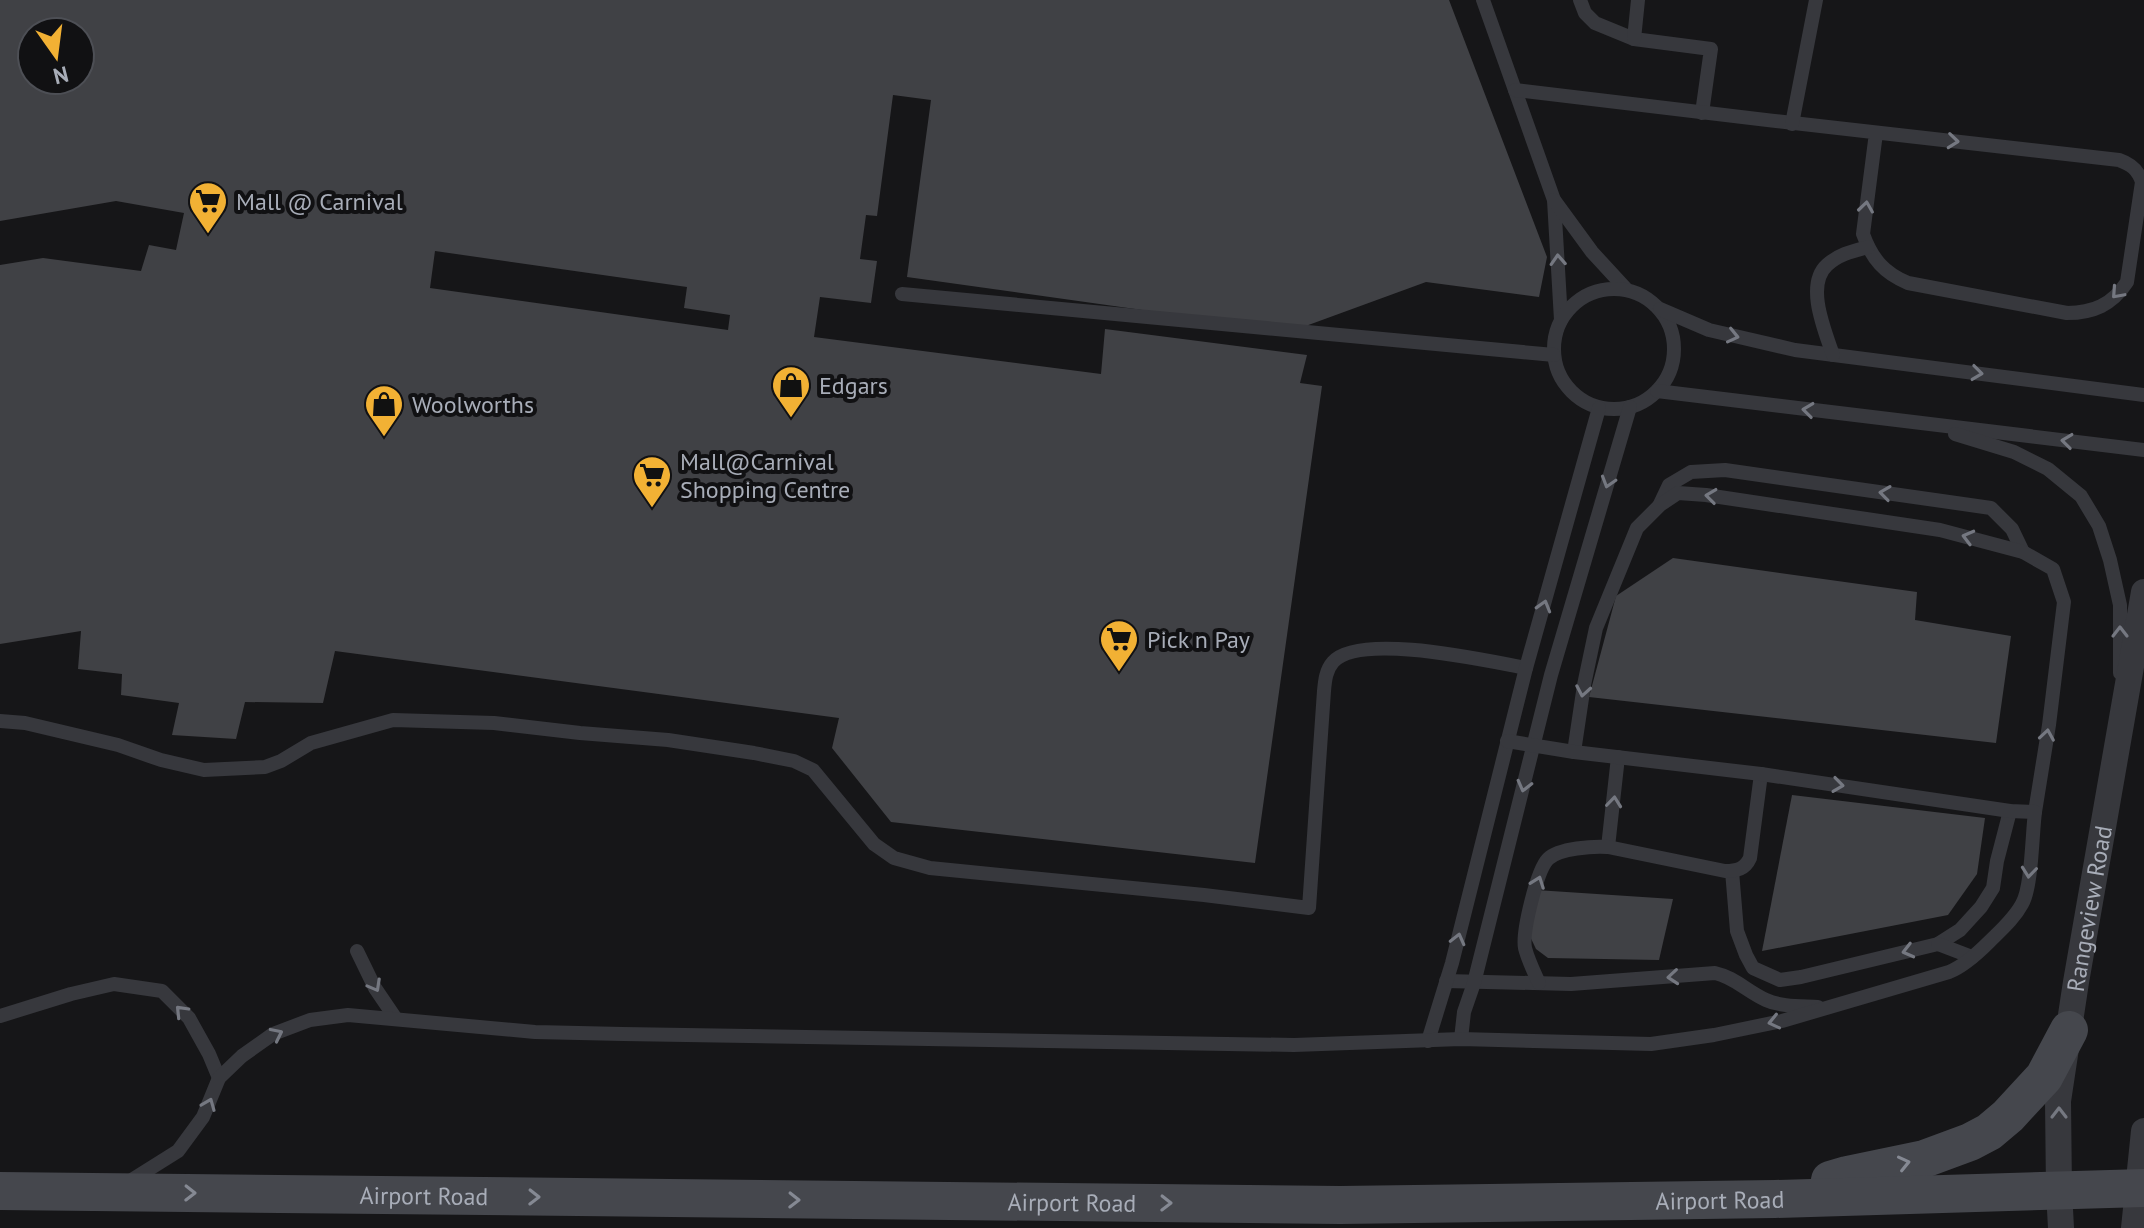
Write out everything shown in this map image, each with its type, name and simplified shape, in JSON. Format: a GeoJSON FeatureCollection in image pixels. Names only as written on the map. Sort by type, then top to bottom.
{"type":"FeatureCollection","features":[{"type":"Feature","properties":{"kind":"main road"},"geometry":{"type":"LineString","coordinates":[[1775,1199],[1847,1175],[1924,1159],[1989,1132],[2044,1077],[2069,1030]]}},
{"type":"Feature","properties":{"kind":"main road","name":"Airport Road"},"geometry":{"type":"LineString","coordinates":[[0,1191],[1340,1205],[1775,1199],[2141,1188]]}},
{"type":"Feature","properties":{"kind":"street","name":"Rangeview Road"},"geometry":{"type":"LineString","coordinates":[[2061,1228],[2058,1101],[2144,592]]}},
{"type":"Feature","properties":{"kind":"street"},"geometry":{"type":"LineString","coordinates":[[2134,1228],[2141,1188],[2144,1131]]}},
{"type":"Feature","properties":{"kind":"lane"},"geometry":{"type":"LineString","coordinates":[[1483,0],[1554,200],[1561,320]]}},
{"type":"Feature","properties":{"kind":"lane"},"geometry":{"type":"LineString","coordinates":[[1580,0],[1585,13],[1595,23],[1634,39],[1711,49],[1702,113]]}},
{"type":"Feature","properties":{"kind":"lane"},"geometry":{"type":"LineString","coordinates":[[1634,39],[1638,0]]}},
{"type":"Feature","properties":{"kind":"lane"},"geometry":{"type":"LineString","coordinates":[[1792,124],[1816,0]]}},
{"type":"Feature","properties":{"kind":"lane"},"geometry":{"type":"LineString","coordinates":[[1515,90],[2119,160],[2128,163],[2140,175],[2142,188],[2127,282],[2104,306],[2083,313],[2067,313],[1897,279],[1881,267],[1868,247],[1863,225],[1876,133]]}},
{"type":"Feature","properties":{"kind":"lane"},"geometry":{"type":"LineString","coordinates":[[1554,200],[1592,252],[1627,290]]}},
{"type":"Feature","properties":{"kind":"lane"},"geometry":{"type":"LineString","coordinates":[[1833,355],[1820,315],[1817,295],[1819,279],[1825,266],[1841,255],[1868,247]]}},
{"type":"Feature","properties":{"kind":"lane"},"geometry":{"type":"LineString","coordinates":[[1660,309],[1674,341],[1674,360],[1657,391],[1645,401],[1615,409],[1599,408],[1582,401],[1568,389],[1554,355],[1554,337],[1561,320],[1573,305],[1589,294],[1607,289],[1627,290],[1645,297],[1660,309],[1709,330],[1795,350],[2144,395]]}},
{"type":"Feature","properties":{"kind":"lane"},"geometry":{"type":"LineString","coordinates":[[902,294],[1554,355]]}},
{"type":"Feature","properties":{"kind":"lane"},"geometry":{"type":"LineString","coordinates":[[1657,391],[2144,450]]}},
{"type":"Feature","properties":{"kind":"lane"},"geometry":{"type":"LineString","coordinates":[[1461,1039],[1464,1012],[1474,983],[1551,675],[1630,407]]}},
{"type":"Feature","properties":{"kind":"lane"},"geometry":{"type":"LineString","coordinates":[[1428,1041],[1526,668],[1599,408]]}},
{"type":"Feature","properties":{"kind":"lane"},"geometry":{"type":"LineString","coordinates":[[1920,423],[2014,452],[2048,469],[2081,496],[2099,526],[2120,605],[2119,738]]}},
{"type":"Feature","properties":{"kind":"lane"},"geometry":{"type":"LineString","coordinates":[[1660,505],[1669,485],[1691,472],[1725,470],[1991,508],[2012,529],[2023,552]]}},
{"type":"Feature","properties":{"kind":"lane"},"geometry":{"type":"LineString","coordinates":[[113,1192],[178,1151],[203,1117],[219,1078],[242,1056],[273,1034],[310,1020],[348,1015],[535,1032],[623,1034],[1294,1045],[1461,1039],[1651,1044],[1782,1021],[1949,972],[1972,957],[2011,920],[2023,902],[2027,889],[2064,602],[2053,569],[2023,552],[1940,530],[1678,493],[1660,505],[1637,528],[1596,628],[1574,752]]}},
{"type":"Feature","properties":{"kind":"lane"},"geometry":{"type":"LineString","coordinates":[[0,721],[25,723],[118,745],[161,760],[204,770],[265,767],[311,743],[393,720],[494,723],[668,740],[754,753],[806,766],[817,774],[843,809],[883,852],[930,868],[1309,908],[1324,691],[1327,672],[1334,661],[1357,649],[1382,648],[1430,652],[1526,668]]}},
{"type":"Feature","properties":{"kind":"lane"},"geometry":{"type":"LineString","coordinates":[[1507,741],[2035,812]]}},
{"type":"Feature","properties":{"kind":"lane"},"geometry":{"type":"LineString","coordinates":[[1608,847],[1618,757]]}},
{"type":"Feature","properties":{"kind":"lane"},"geometry":{"type":"LineString","coordinates":[[1539,983],[1525,946],[1530,903],[1546,860],[1553,855],[1592,846],[1732,871],[1743,868],[1750,858],[1761,774]]}},
{"type":"Feature","properties":{"kind":"lane"},"geometry":{"type":"LineString","coordinates":[[1732,871],[1737,931],[1753,968],[1780,980],[1801,977],[1938,944],[1960,930],[1993,888],[2010,811]]}},
{"type":"Feature","properties":{"kind":"lane"},"geometry":{"type":"LineString","coordinates":[[1938,944],[1972,957]]}},
{"type":"Feature","properties":{"kind":"lane"},"geometry":{"type":"LineString","coordinates":[[357,951],[375,988],[396,1019]]}},
{"type":"Feature","properties":{"kind":"lane"},"geometry":{"type":"LineString","coordinates":[[1446,981],[1571,984],[1715,973],[1728,976],[1771,1002],[1826,1008]]}},
{"type":"Feature","properties":{"kind":"lane"},"geometry":{"type":"LineString","coordinates":[[0,1016],[114,984],[162,991],[189,1018],[219,1078]]}},
{"type":"Feature","properties":{"kind":"building","name":"Mall@Carnival Shopping Centre"},"geometry":{"type":"Polygon","coordinates":[[[0,0],[1449,0],[1547,257],[1539,297],[1426,282],[1292,331],[907,277],[931,100],[893,95],[877,216],[866,215],[860,259],[877,261],[871,303],[820,297],[814,337],[1101,374],[1105,329],[1307,355],[1300,383],[1322,386],[1255,863],[891,822],[832,748],[839,718],[335,651],[323,703],[245,702],[236,739],[172,735],[179,703],[121,695],[122,674],[78,669],[81,631],[0,644],[0,265],[43,258],[141,271],[149,245],[176,250],[184,213],[116,201],[0,221],[0,0]],[[435,251],[430,288],[728,330],[730,315],[684,308],[687,287],[435,251]]]}},
{"type":"Feature","properties":{"kind":"building"},"geometry":{"type":"Polygon","coordinates":[[[1673,558],[1917,592],[1915,620],[2011,636],[1996,743],[1589,697],[1616,596],[1673,558]]]}},
{"type":"Feature","properties":{"kind":"building"},"geometry":{"type":"Polygon","coordinates":[[[1792,795],[1985,818],[1977,874],[1948,915],[1762,951],[1792,795]]]}},
{"type":"Feature","properties":{"kind":"building"},"geometry":{"type":"Polygon","coordinates":[[[1536,890],[1673,899],[1659,960],[1548,958],[1536,949],[1527,930],[1536,890]]]}},
{"type":"Feature","properties":{"kind":"place","name":"Mall @ Carnival"},"geometry":{"type":"Point","coordinates":[208,235]}},
{"type":"Feature","properties":{"kind":"place","name":"Edgars"},"geometry":{"type":"Point","coordinates":[791,419]}},
{"type":"Feature","properties":{"kind":"place","name":"Woolworths"},"geometry":{"type":"Point","coordinates":[384,438]}},
{"type":"Feature","properties":{"kind":"place","name":"Mall@Carnival Shopping Centre"},"geometry":{"type":"Point","coordinates":[652,509]}},
{"type":"Feature","properties":{"kind":"place","name":"Pick n Pay"},"geometry":{"type":"Point","coordinates":[1119,673]}}]}
